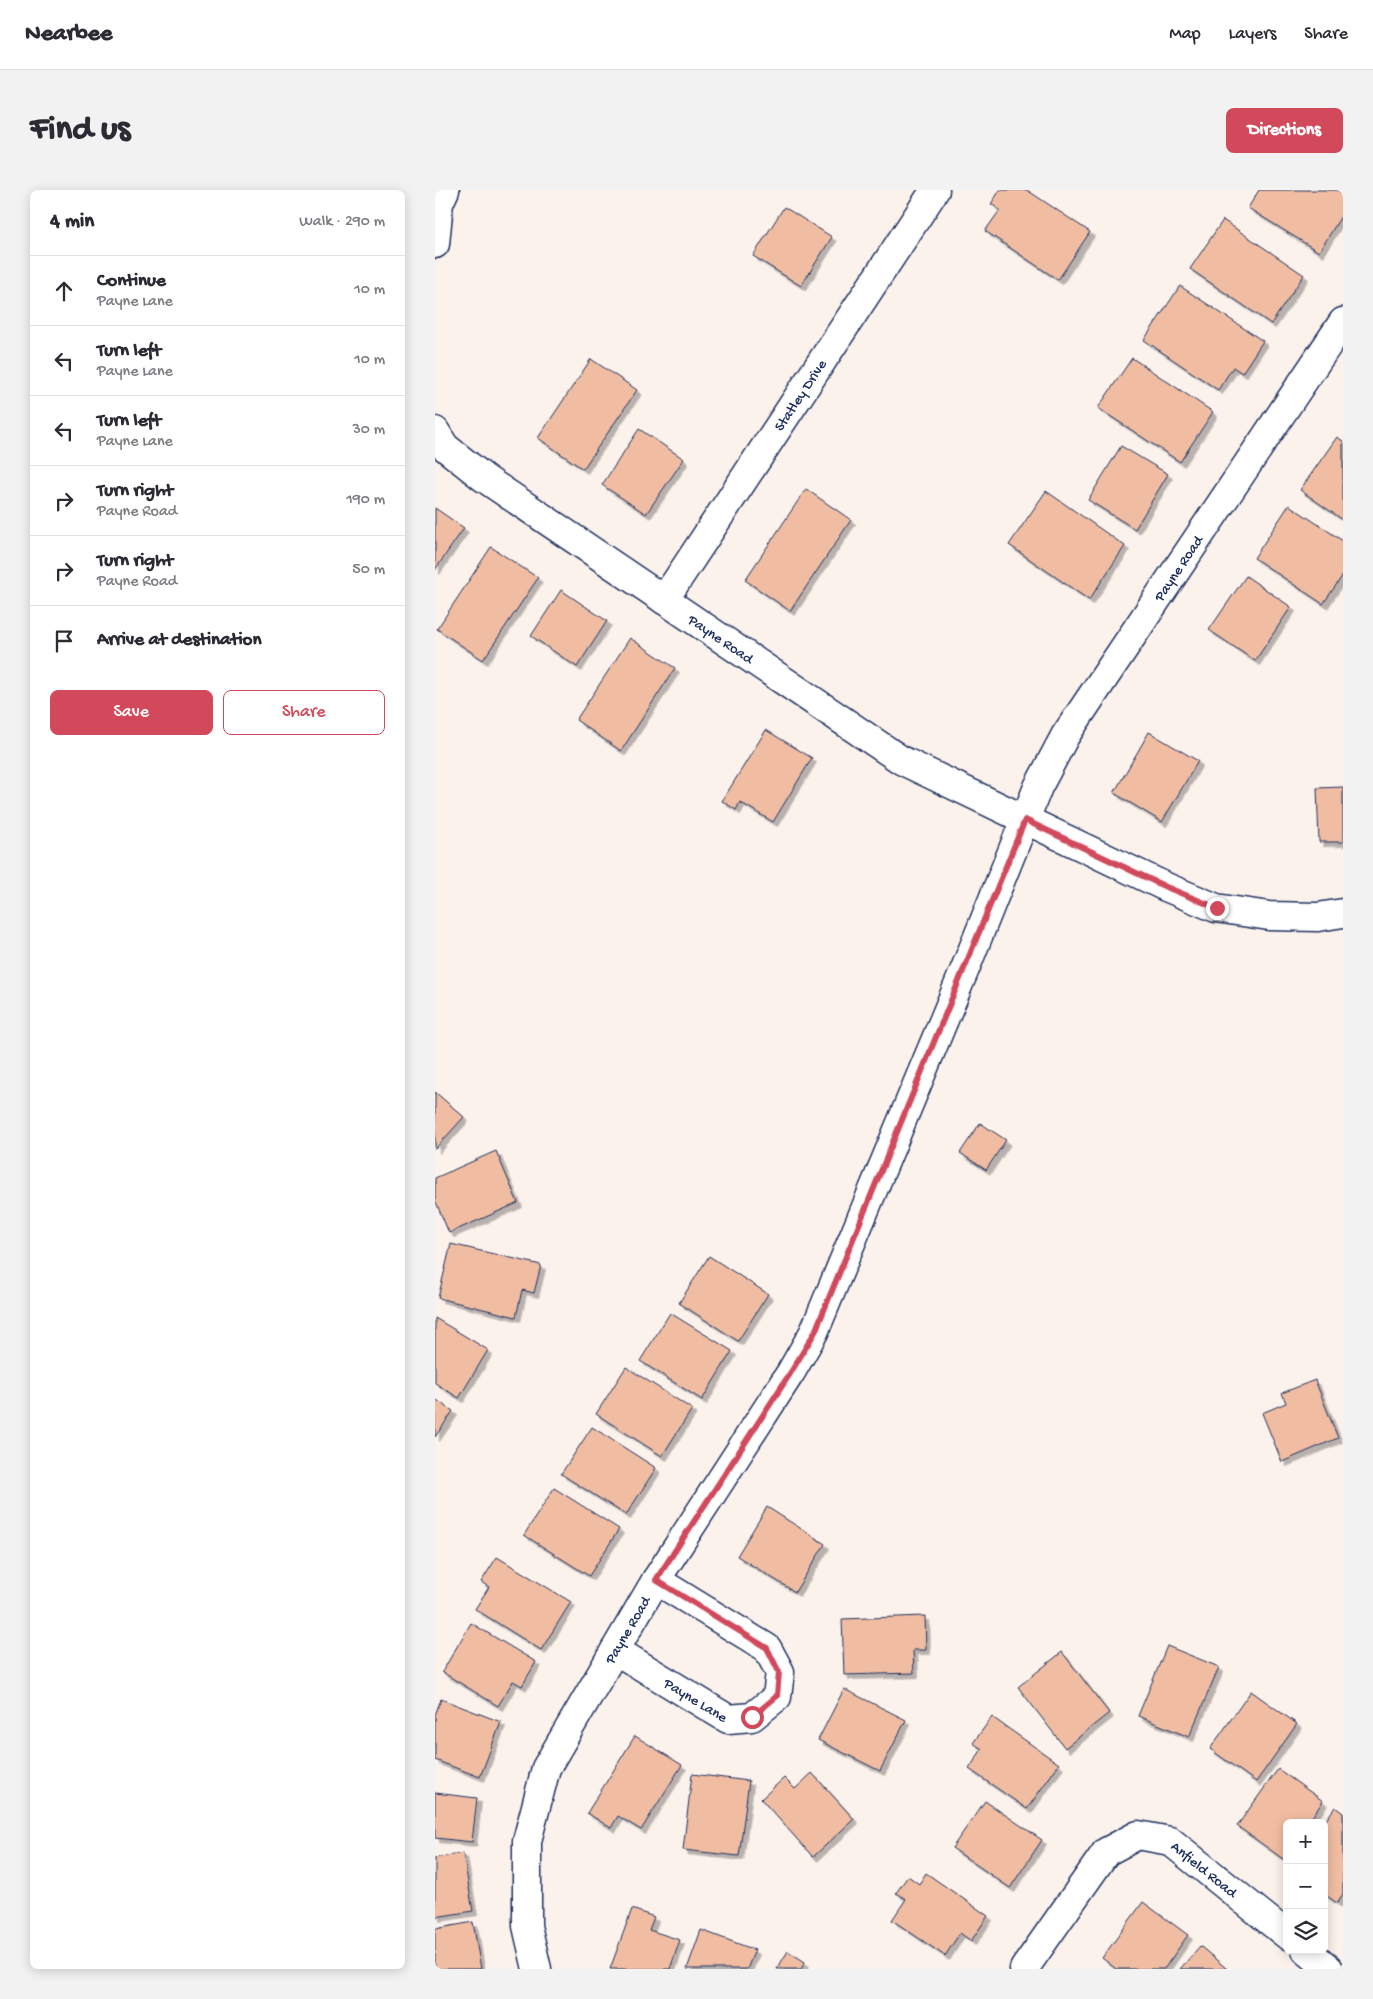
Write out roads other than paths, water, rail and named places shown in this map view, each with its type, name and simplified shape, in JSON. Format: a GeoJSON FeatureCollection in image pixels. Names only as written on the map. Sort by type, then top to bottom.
{"type":"FeatureCollection","features":[{"type":"Feature","properties":{"kind":"street"},"geometry":{"type":"LineString","coordinates":[[435,244],[439,204],[445,190]]}},
{"type":"Feature","properties":{"kind":"street","name":"Statley Drive"},"geometry":{"type":"LineString","coordinates":[[664,600],[935,190]]}},
{"type":"Feature","properties":{"kind":"street","name":"Payne Road"},"geometry":{"type":"LineString","coordinates":[[537,1969],[527,1926],[527,1841],[546,1768],[656,1580],[815,1332],[1037,787],[1065,736],[1343,322]]}},
{"type":"Feature","properties":{"kind":"street","name":"Payne Road"},"geometry":{"type":"LineString","coordinates":[[435,431],[445,447],[484,478],[901,760],[1166,887],[1217,908],[1269,916],[1318,917],[1343,913]]}},
{"type":"Feature","properties":{"kind":"street","name":"Payne Lane"},"geometry":{"type":"LineString","coordinates":[[615,1650],[728,1719],[752,1717],[777,1696],[779,1672],[767,1648],[656,1580]]}},
{"type":"Feature","properties":{"kind":"street","name":"Anfield Road"},"geometry":{"type":"LineString","coordinates":[[1024,1969],[1107,1852],[1138,1835],[1170,1841],[1283,1932]]}},
{"type":"Feature","properties":{"kind":"street"},"geometry":{"type":"LineString","coordinates":[[1311,1954],[1329,1969]]}}]}
